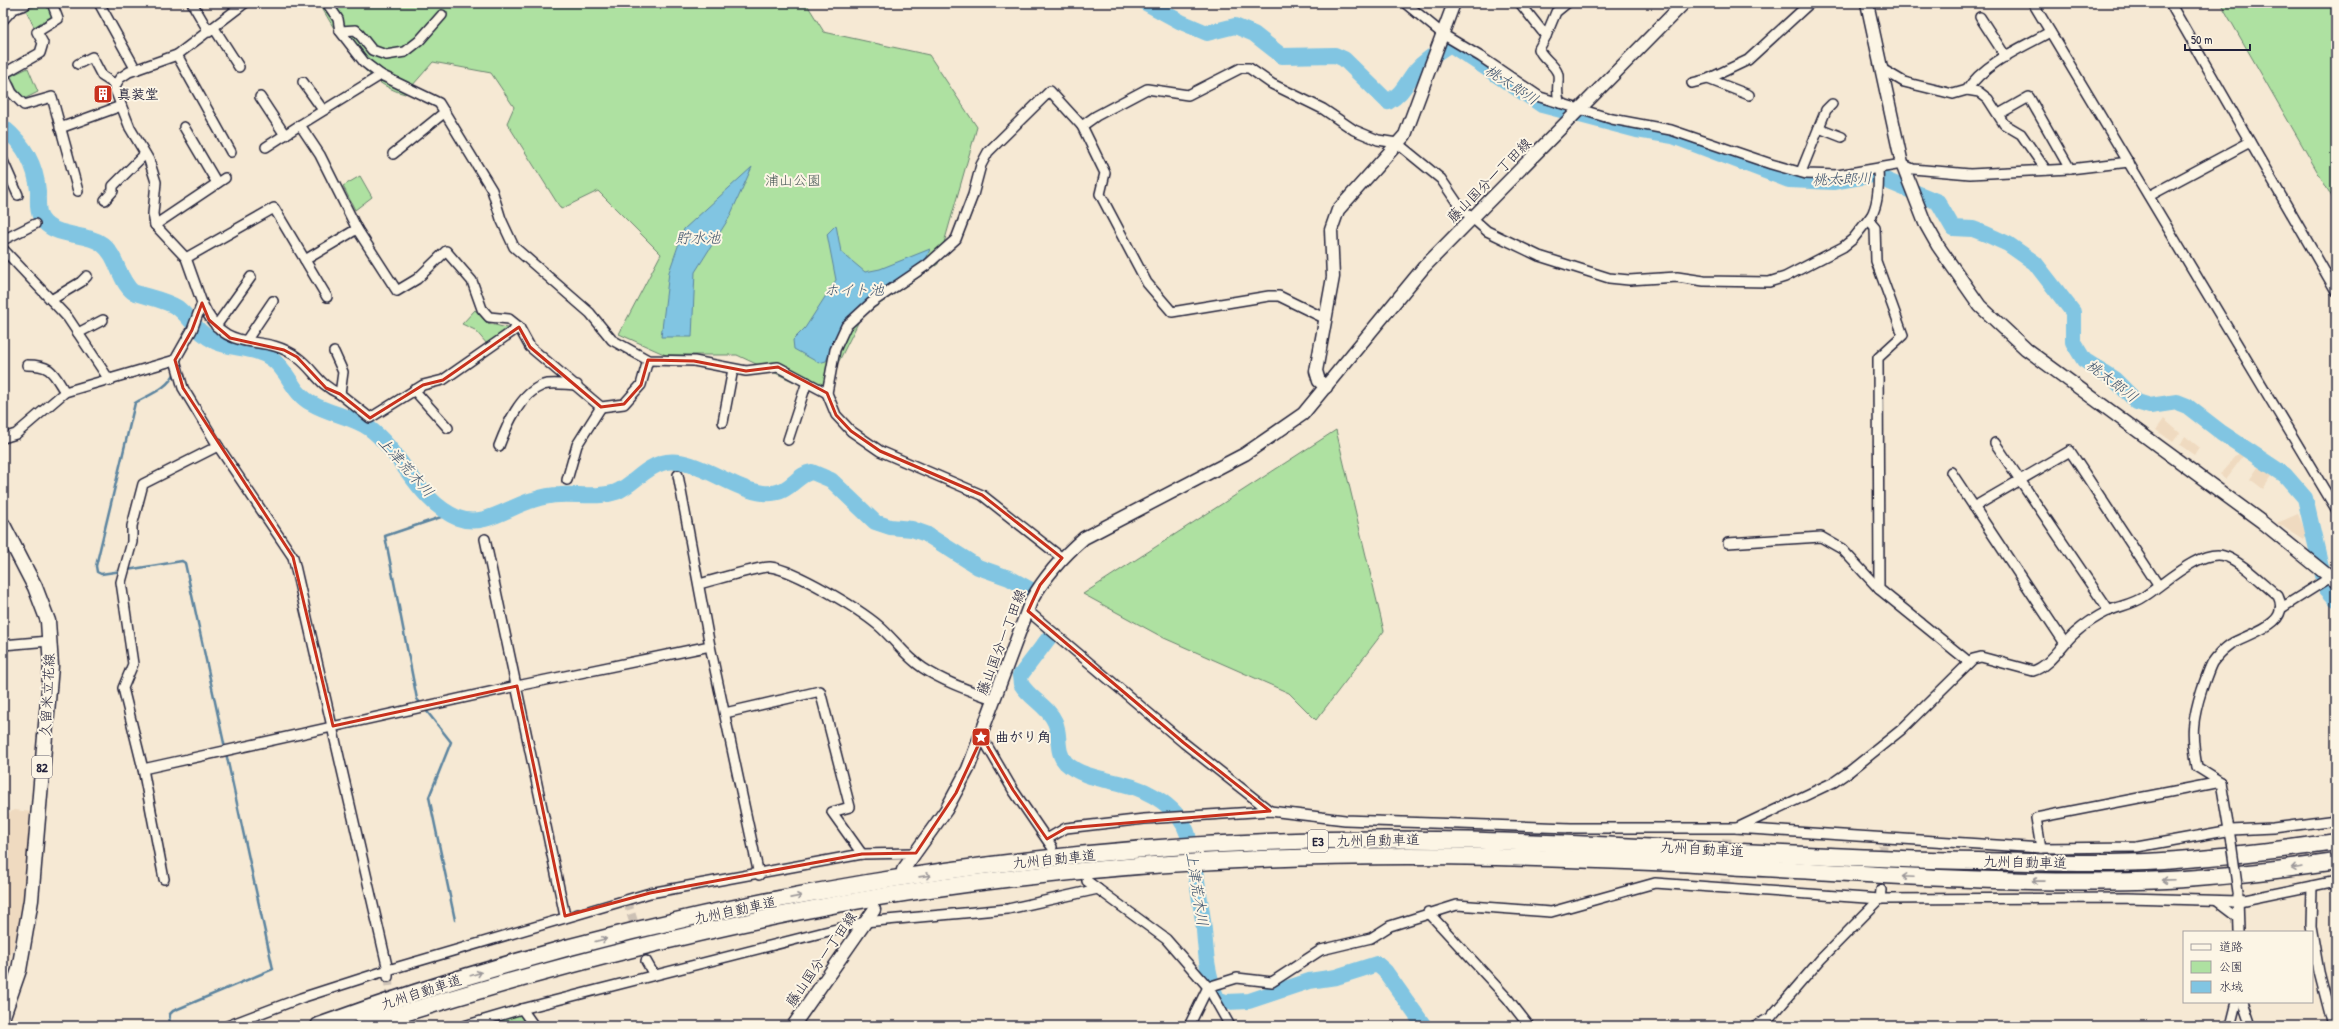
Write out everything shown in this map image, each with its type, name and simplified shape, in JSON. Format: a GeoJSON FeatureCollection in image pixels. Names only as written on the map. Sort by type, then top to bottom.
{"type":"FeatureCollection","features":[{"type":"Feature","properties":{"kind":"highway","name":"九州自動車道"},"geometry":{"type":"LineString","coordinates":[[319,1026],[473,975],[540,956],[744,907],[839,889],[926,875],[1025,862],[1119,853],[1261,843],[1431,840],[1648,846],[1870,859],[2104,863],[2162,861],[2249,853],[2336,842]]}},
{"type":"Feature","properties":{"kind":"highway","name":"九州自動車道"},"geometry":{"type":"LineString","coordinates":[[363,1026],[575,962],[755,921],[920,891],[1026,877],[1158,864],[1307,857],[1491,857],[1722,865],[1963,880],[2122,881],[2172,880],[2274,871],[2336,862]]}},
{"type":"Feature","properties":{"kind":"main road"},"geometry":{"type":"LineString","coordinates":[[1326,387],[1319,381],[1316,371],[1333,277],[1331,230],[1338,210],[1405,135],[1444,35],[1454,3]]}},
{"type":"Feature","properties":{"kind":"main road","name":"藤山国分一丁田線"},"geometry":{"type":"LineString","coordinates":[[904,870],[956,793],[982,737],[1028,611],[1040,585],[1062,558],[1084,538],[1245,454],[1281,431],[1303,414],[1419,273],[1684,3]]}},
{"type":"Feature","properties":{"kind":"main road"},"geometry":{"type":"LineString","coordinates":[[1867,3],[1902,164],[1926,223],[1938,246],[1964,285],[2000,326],[2026,349],[2097,403],[2262,522],[2334,577]]}},
{"type":"Feature","properties":{"kind":"main road","name":"久留米立花線"},"geometry":{"type":"LineString","coordinates":[[3,525],[8,545],[35,587],[48,621],[51,666],[32,900],[19,970],[3,1016]]}},
{"type":"Feature","properties":{"kind":"main road","name":"藤山国分一丁田線"},"geometry":{"type":"LineString","coordinates":[[793,1026],[864,922],[874,910]]}},
{"type":"Feature","properties":{"kind":"street"},"geometry":{"type":"LineString","coordinates":[[52,3],[58,19],[37,32],[43,43],[40,52],[3,74],[12,93],[24,105],[52,97],[78,191]]}},
{"type":"Feature","properties":{"kind":"street"},"geometry":{"type":"LineString","coordinates":[[99,3],[136,70]]}},
{"type":"Feature","properties":{"kind":"street"},"geometry":{"type":"LineString","coordinates":[[192,3],[239,67]]}},
{"type":"Feature","properties":{"kind":"street"},"geometry":{"type":"LineString","coordinates":[[245,3],[177,55],[136,70],[120,78],[114,87],[130,128],[145,154],[156,182],[153,214],[155,225],[186,258],[209,320],[230,338],[284,350],[297,357],[326,388],[340,394],[370,418],[423,385],[443,380],[519,328]]}},
{"type":"Feature","properties":{"kind":"street"},"geometry":{"type":"LineString","coordinates":[[327,3],[338,19],[340,30],[364,62],[381,75],[439,103],[492,190],[501,219],[514,247],[590,313],[612,340],[648,360],[689,360],[733,369],[746,370],[778,367],[826,393],[836,415],[851,431],[880,451],[982,495],[1062,558]]}},
{"type":"Feature","properties":{"kind":"street"},"geometry":{"type":"LineString","coordinates":[[1405,3],[1444,35],[1481,57],[1540,97],[1612,119],[1671,130],[1801,172],[1838,175],[1878,170],[1902,164],[1913,169],[1970,174],[2070,169],[2129,162]]}},
{"type":"Feature","properties":{"kind":"street"},"geometry":{"type":"LineString","coordinates":[[1520,3],[1546,36]]}},
{"type":"Feature","properties":{"kind":"street"},"geometry":{"type":"LineString","coordinates":[[1560,103],[1556,88],[1559,78],[1557,72],[1539,49],[1556,12],[1566,3]]}},
{"type":"Feature","properties":{"kind":"street"},"geometry":{"type":"LineString","coordinates":[[1692,83],[1708,79],[1748,60],[1810,3]]}},
{"type":"Feature","properties":{"kind":"street"},"geometry":{"type":"LineString","coordinates":[[2033,3],[2336,509]]}},
{"type":"Feature","properties":{"kind":"street"},"geometry":{"type":"LineString","coordinates":[[2170,3],[2336,292]]}},
{"type":"Feature","properties":{"kind":"street"},"geometry":{"type":"LineString","coordinates":[[3,20],[13,9],[27,4]]}},
{"type":"Feature","properties":{"kind":"street"},"geometry":{"type":"LineString","coordinates":[[340,30],[356,30],[372,50],[386,54],[405,52],[419,41],[442,14]]}},
{"type":"Feature","properties":{"kind":"street"},"geometry":{"type":"LineString","coordinates":[[1980,17],[2006,57]]}},
{"type":"Feature","properties":{"kind":"street"},"geometry":{"type":"LineString","coordinates":[[1967,90],[1974,79],[2006,57],[2050,32]]}},
{"type":"Feature","properties":{"kind":"street"},"geometry":{"type":"LineString","coordinates":[[177,55],[231,152]]}},
{"type":"Feature","properties":{"kind":"street"},"geometry":{"type":"LineString","coordinates":[[78,64],[92,57],[102,76],[116,85]]}},
{"type":"Feature","properties":{"kind":"street"},"geometry":{"type":"LineString","coordinates":[[1082,126],[1096,116],[1147,89],[1188,95],[1241,68],[1249,68],[1272,84],[1322,109],[1354,130],[1378,140],[1397,143],[1441,179],[1452,199],[1471,219],[1487,231],[1539,256],[1609,278],[1628,280],[1677,277],[1704,281],[1757,283],[1785,278],[1843,247],[1853,239],[1872,215]]}},
{"type":"Feature","properties":{"kind":"street"},"geometry":{"type":"LineString","coordinates":[[1882,69],[1904,82],[1953,94],[1967,90],[1979,92],[1988,99],[2004,124],[2021,134],[2046,170]]}},
{"type":"Feature","properties":{"kind":"street"},"geometry":{"type":"LineString","coordinates":[[266,147],[381,75]]}},
{"type":"Feature","properties":{"kind":"street"},"geometry":{"type":"LineString","coordinates":[[1708,79],[1748,96]]}},
{"type":"Feature","properties":{"kind":"street"},"geometry":{"type":"LineString","coordinates":[[304,82],[323,110]]}},
{"type":"Feature","properties":{"kind":"street"},"geometry":{"type":"LineString","coordinates":[[826,393],[835,350],[846,326],[871,303],[927,265],[956,239],[974,195],[981,165],[993,147],[1050,91],[1082,126],[1105,173],[1100,194],[1147,283],[1172,312],[1269,296],[1279,296],[1326,319]]}},
{"type":"Feature","properties":{"kind":"street"},"geometry":{"type":"LineString","coordinates":[[1999,114],[2029,96],[2070,169]]}},
{"type":"Feature","properties":{"kind":"street"},"geometry":{"type":"LineString","coordinates":[[260,97],[285,135]]}},
{"type":"Feature","properties":{"kind":"street"},"geometry":{"type":"LineString","coordinates":[[1801,172],[1826,110],[1832,104]]}},
{"type":"Feature","properties":{"kind":"street"},"geometry":{"type":"LineString","coordinates":[[60,128],[121,106]]}},
{"type":"Feature","properties":{"kind":"street"},"geometry":{"type":"LineString","coordinates":[[393,154],[445,112]]}},
{"type":"Feature","properties":{"kind":"street"},"geometry":{"type":"LineString","coordinates":[[300,125],[320,154],[357,229],[397,291],[417,279],[446,251],[472,281],[482,309],[490,317],[509,319],[519,328],[530,347],[577,385],[601,407],[624,404],[641,385],[648,360]]}},
{"type":"Feature","properties":{"kind":"street"},"geometry":{"type":"LineString","coordinates":[[155,225],[221,180],[184,127]]}},
{"type":"Feature","properties":{"kind":"street"},"geometry":{"type":"LineString","coordinates":[[1819,128],[1842,137]]}},
{"type":"Feature","properties":{"kind":"street"},"geometry":{"type":"LineString","coordinates":[[2149,196],[2250,142]]}},
{"type":"Feature","properties":{"kind":"street"},"geometry":{"type":"LineString","coordinates":[[105,200],[113,191],[113,186],[145,154]]}},
{"type":"Feature","properties":{"kind":"street"},"geometry":{"type":"LineString","coordinates":[[3,161],[18,195]]}},
{"type":"Feature","properties":{"kind":"street"},"geometry":{"type":"LineString","coordinates":[[1878,170],[1879,184],[1872,215],[1869,220],[1874,227],[1876,261],[1903,335],[1878,358],[1879,589]]}},
{"type":"Feature","properties":{"kind":"street"},"geometry":{"type":"LineString","coordinates":[[186,258],[274,208],[327,297]]}},
{"type":"Feature","properties":{"kind":"street"},"geometry":{"type":"LineString","coordinates":[[3,240],[35,224]]}},
{"type":"Feature","properties":{"kind":"street"},"geometry":{"type":"LineString","coordinates":[[305,260],[357,229]]}},
{"type":"Feature","properties":{"kind":"street"},"geometry":{"type":"LineString","coordinates":[[3,249],[68,318],[110,381]]}},
{"type":"Feature","properties":{"kind":"street"},"geometry":{"type":"LineString","coordinates":[[51,300],[82,282],[86,276]]}},
{"type":"Feature","properties":{"kind":"street"},"geometry":{"type":"LineString","coordinates":[[216,326],[251,277]]}},
{"type":"Feature","properties":{"kind":"street"},"geometry":{"type":"LineString","coordinates":[[246,341],[273,301]]}},
{"type":"Feature","properties":{"kind":"street"},"geometry":{"type":"LineString","coordinates":[[3,438],[16,434],[65,392],[110,381],[175,360],[192,330],[202,303]]}},
{"type":"Feature","properties":{"kind":"street"},"geometry":{"type":"LineString","coordinates":[[78,333],[103,320]]}},
{"type":"Feature","properties":{"kind":"street"},"geometry":{"type":"LineString","coordinates":[[334,352],[342,372],[340,394]]}},
{"type":"Feature","properties":{"kind":"street"},"geometry":{"type":"LineString","coordinates":[[175,360],[183,388],[218,446],[293,557],[333,726],[388,973]]}},
{"type":"Feature","properties":{"kind":"street"},"geometry":{"type":"LineString","coordinates":[[27,365],[41,365],[50,369],[65,392]]}},
{"type":"Feature","properties":{"kind":"street"},"geometry":{"type":"LineString","coordinates":[[723,422],[733,369]]}},
{"type":"Feature","properties":{"kind":"street"},"geometry":{"type":"LineString","coordinates":[[788,440],[807,382]]}},
{"type":"Feature","properties":{"kind":"street"},"geometry":{"type":"LineString","coordinates":[[499,446],[507,427],[521,403],[530,392],[544,385],[577,385]]}},
{"type":"Feature","properties":{"kind":"street"},"geometry":{"type":"LineString","coordinates":[[414,390],[448,428]]}},
{"type":"Feature","properties":{"kind":"street"},"geometry":{"type":"LineString","coordinates":[[568,480],[577,445],[601,407]]}},
{"type":"Feature","properties":{"kind":"street"},"geometry":{"type":"LineString","coordinates":[[1995,443],[2109,611]]}},
{"type":"Feature","properties":{"kind":"street"},"geometry":{"type":"LineString","coordinates":[[164,879],[143,768],[123,688],[133,664],[121,582],[132,542],[132,526],[143,484],[218,446]]}},
{"type":"Feature","properties":{"kind":"street"},"geometry":{"type":"LineString","coordinates":[[1974,507],[2070,451],[2158,586]]}},
{"type":"Feature","properties":{"kind":"street"},"geometry":{"type":"LineString","coordinates":[[1950,472],[2064,642]]}},
{"type":"Feature","properties":{"kind":"street"},"geometry":{"type":"LineString","coordinates":[[678,475],[710,646],[759,875]]}},
{"type":"Feature","properties":{"kind":"street"},"geometry":{"type":"LineString","coordinates":[[1728,543],[1821,537],[1842,550],[1879,589],[1969,662]]}},
{"type":"Feature","properties":{"kind":"street"},"geometry":{"type":"LineString","coordinates":[[485,539],[518,686],[565,916]]}},
{"type":"Feature","properties":{"kind":"street"},"geometry":{"type":"LineString","coordinates":[[1730,831],[1834,782],[1850,771],[1901,730],[1969,662],[1981,657],[2033,671],[2039,669],[2064,642],[2085,624],[2109,611],[2144,597],[2198,560],[2224,555],[2233,560],[2278,596],[2281,603],[2280,609],[2269,627],[2232,644],[2221,652],[2212,664],[2205,680],[2193,722],[2193,746],[2197,767],[2221,782],[2231,830],[2238,897],[2239,931]]}},
{"type":"Feature","properties":{"kind":"street"},"geometry":{"type":"LineString","coordinates":[[699,584],[769,567],[795,576],[854,607],[880,626],[903,652],[923,668],[962,688],[995,700]]}},
{"type":"Feature","properties":{"kind":"street"},"geometry":{"type":"LineString","coordinates":[[2280,609],[2334,577]]}},
{"type":"Feature","properties":{"kind":"street"},"geometry":{"type":"LineString","coordinates":[[1028,611],[1184,743],[1270,811]]}},
{"type":"Feature","properties":{"kind":"street"},"geometry":{"type":"LineString","coordinates":[[3,645],[49,640]]}},
{"type":"Feature","properties":{"kind":"street"},"geometry":{"type":"LineString","coordinates":[[143,768],[518,686],[710,646]]}},
{"type":"Feature","properties":{"kind":"street"},"geometry":{"type":"LineString","coordinates":[[725,713],[820,691],[850,806],[832,812],[862,854]]}},
{"type":"Feature","properties":{"kind":"street"},"geometry":{"type":"LineString","coordinates":[[982,737],[1013,790],[1052,847]]}},
{"type":"Feature","properties":{"kind":"street"},"geometry":{"type":"LineString","coordinates":[[2041,848],[2036,818],[2221,782]]}},
{"type":"Feature","properties":{"kind":"street"},"geometry":{"type":"LineString","coordinates":[[1047,839],[1066,828],[1144,819],[1270,811],[1345,820],[1423,824],[1730,831],[1884,841],[1937,842],[2041,848],[2137,847],[2231,830],[2273,828],[2336,820]]}},
{"type":"Feature","properties":{"kind":"street"},"geometry":{"type":"LineString","coordinates":[[227,1026],[301,998],[388,973],[565,916],[650,893],[759,875],[862,854],[916,853]]}},
{"type":"Feature","properties":{"kind":"street"},"geometry":{"type":"LineString","coordinates":[[1087,881],[1166,939],[1208,987],[1230,1026]]}},
{"type":"Feature","properties":{"kind":"street"},"geometry":{"type":"LineString","coordinates":[[1189,1026],[1208,987],[1237,978],[1272,982],[1321,950],[1371,938],[1390,926],[1428,912],[1457,905],[1551,912],[1655,883],[1880,894],[2217,901],[2336,881]]}},
{"type":"Feature","properties":{"kind":"street"},"geometry":{"type":"LineString","coordinates":[[2312,886],[2312,931]]}},
{"type":"Feature","properties":{"kind":"street"},"geometry":{"type":"LineString","coordinates":[[464,1026],[522,1009],[864,922],[1008,909],[1098,889]]}},
{"type":"Feature","properties":{"kind":"street"},"geometry":{"type":"LineString","coordinates":[[1754,1026],[1770,1018],[1880,894]]}},
{"type":"Feature","properties":{"kind":"street"},"geometry":{"type":"LineString","coordinates":[[2217,901],[2238,917]]}},
{"type":"Feature","properties":{"kind":"street"},"geometry":{"type":"LineString","coordinates":[[1428,912],[1508,999],[1530,1026]]}},
{"type":"Feature","properties":{"kind":"street"},"geometry":{"type":"LineString","coordinates":[[2313,938],[2319,972],[2333,1026]]}},
{"type":"Feature","properties":{"kind":"street"},"geometry":{"type":"LineString","coordinates":[[646,961],[654,975]]}},
{"type":"Feature","properties":{"kind":"street"},"geometry":{"type":"LineString","coordinates":[[2230,1026],[2236,1003]]}},
{"type":"Feature","properties":{"kind":"street"},"geometry":{"type":"LineString","coordinates":[[2243,1003],[2251,1026]]}},
{"type":"Feature","properties":{"kind":"street"},"geometry":{"type":"LineString","coordinates":[[522,1009],[534,1026]]}},
{"type":"Feature","properties":{"kind":"highlighted area"},"geometry":{"type":"Polygon","coordinates":[[[202,303],[209,320],[230,338],[284,350],[297,357],[326,388],[340,394],[370,418],[423,385],[443,380],[519,327],[530,347],[601,407],[624,404],[641,385],[648,360],[694,361],[746,371],[778,367],[827,393],[836,415],[851,431],[880,451],[982,495],[1062,558],[1040,585],[1028,611],[1184,743],[1270,811],[1066,828],[1047,839],[1013,790],[982,737],[956,793],[916,853],[862,854],[650,893],[565,916],[517,686],[333,726],[293,557],[183,388],[175,360],[192,330],[202,303]]]}},
{"type":"Feature","properties":{"kind":"shaded area"},"geometry":{"type":"Polygon","coordinates":[[[2164,419],[2180,433],[2173,442],[2156,430],[2164,419]]]}},
{"type":"Feature","properties":{"kind":"shaded area"},"geometry":{"type":"Polygon","coordinates":[[[2185,436],[2199,447],[2194,455],[2180,445],[2185,436]]]}},
{"type":"Feature","properties":{"kind":"shaded area"},"geometry":{"type":"Polygon","coordinates":[[[2240,452],[2244,455],[2226,479],[2220,474],[2240,452]]]}},
{"type":"Feature","properties":{"kind":"shaded area"},"geometry":{"type":"Polygon","coordinates":[[[2259,466],[2272,476],[2263,489],[2250,479],[2259,466]]]}},
{"type":"Feature","properties":{"kind":"shaded area"},"geometry":{"type":"Polygon","coordinates":[[[2298,514],[2307,535],[2304,540],[2277,523],[2298,514]]]}},
{"type":"Feature","properties":{"kind":"shaded area"},"geometry":{"type":"Polygon","coordinates":[[[14,810],[32,812],[26,902],[3,984],[3,817],[14,810]]]}},
{"type":"Feature","properties":{"kind":"green space"},"geometry":{"type":"Polygon","coordinates":[[[47,3],[52,16],[34,27],[26,10],[47,3]]]}},
{"type":"Feature","properties":{"kind":"green space","name":"浦山公園"},"geometry":{"type":"Polygon","coordinates":[[[319,3],[806,3],[824,32],[929,55],[977,127],[938,264],[861,317],[822,395],[737,355],[666,355],[619,334],[661,254],[598,191],[561,209],[507,123],[514,107],[491,73],[433,62],[405,94],[390,88],[376,80],[364,70],[344,44],[319,3]]]}},
{"type":"Feature","properties":{"kind":"green space"},"geometry":{"type":"Polygon","coordinates":[[[2336,3],[2336,204],[2221,4],[2336,3]]]}},
{"type":"Feature","properties":{"kind":"green space"},"geometry":{"type":"Polygon","coordinates":[[[28,68],[38,92],[24,99],[16,88],[11,76],[28,68]]]}},
{"type":"Feature","properties":{"kind":"green space"},"geometry":{"type":"Polygon","coordinates":[[[360,176],[372,197],[355,210],[343,186],[360,176]]]}},
{"type":"Feature","properties":{"kind":"green space"},"geometry":{"type":"Polygon","coordinates":[[[475,310],[487,323],[511,329],[487,344],[475,330],[462,324],[475,310]]]}},
{"type":"Feature","properties":{"kind":"green space"},"geometry":{"type":"Polygon","coordinates":[[[1336,430],[1384,631],[1316,720],[1289,693],[1164,638],[1083,594],[1336,430]]]}},
{"type":"Feature","properties":{"kind":"green space"},"geometry":{"type":"Polygon","coordinates":[[[522,1009],[534,1026],[499,1026],[498,1020],[522,1009]]]}},
{"type":"Feature","properties":{"kind":"water","name":"貯水池"},"geometry":{"type":"Polygon","coordinates":[[[752,167],[729,218],[695,272],[692,337],[661,337],[669,272],[684,229],[752,167]]]}},
{"type":"Feature","properties":{"kind":"water","name":"ホイト池"},"geometry":{"type":"Polygon","coordinates":[[[836,225],[841,252],[865,272],[880,269],[930,249],[925,262],[843,325],[826,361],[819,363],[794,349],[793,340],[805,328],[836,280],[827,234],[836,225]]]}},
{"type":"Feature","properties":{"kind":"waterway","name":"桃太郎川"},"geometry":{"type":"LineString","coordinates":[[1146,3],[1181,22],[1207,33],[1235,26],[1254,34],[1282,56],[1335,55],[1344,59],[1388,102],[1398,95],[1421,65],[1450,44],[1542,105],[1637,130],[1673,136],[1789,180],[1834,182],[1873,175],[1938,202],[1953,228],[1973,229],[1986,234],[2008,244],[2035,263],[2073,312],[2073,342],[2084,360],[2114,379],[2137,402],[2150,406],[2177,402],[2187,406],[2222,433],[2285,475],[2305,498],[2326,588],[2336,599]]}},
{"type":"Feature","properties":{"kind":"waterway","name":"上津荒木川"},"geometry":{"type":"LineString","coordinates":[[3,127],[23,148],[32,164],[37,181],[39,212],[41,218],[46,224],[61,232],[95,240],[102,244],[111,255],[124,281],[133,292],[162,301],[178,308],[199,330],[216,342],[259,352],[272,359],[283,370],[299,394],[305,399],[318,407],[369,428],[381,438],[432,501],[444,511],[458,518],[468,520],[487,518],[524,503],[550,496],[609,494],[622,489],[656,465],[662,463],[686,463],[738,486],[763,493],[780,491],[806,474],[812,472],[831,480],[875,522],[890,527],[912,529],[926,534],[978,567],[1009,578],[1033,591]]}},
{"type":"Feature","properties":{"kind":"waterway"},"geometry":{"type":"LineString","coordinates":[[122,571],[101,574],[97,572],[96,566],[135,403],[163,387],[172,378],[175,372]]}},
{"type":"Feature","properties":{"kind":"waterway"},"geometry":{"type":"LineString","coordinates":[[422,705],[417,699],[385,536],[450,514]]}},
{"type":"Feature","properties":{"kind":"waterway"},"geometry":{"type":"LineString","coordinates":[[127,570],[182,561],[185,563],[225,748]]}},
{"type":"Feature","properties":{"kind":"waterway","name":"上津荒木川"},"geometry":{"type":"LineString","coordinates":[[1051,635],[1020,676],[1021,684],[1029,694],[1052,716],[1057,727],[1060,754],[1066,763],[1072,768],[1093,777],[1133,787],[1153,796],[1171,809],[1184,825],[1188,835],[1199,894],[1209,973],[1217,999],[1226,1002],[1249,1001],[1309,981],[1336,977],[1377,964],[1385,971],[1424,1026]]}},
{"type":"Feature","properties":{"kind":"waterway"},"geometry":{"type":"LineString","coordinates":[[425,709],[451,742],[429,797],[455,920]]}},
{"type":"Feature","properties":{"kind":"waterway"},"geometry":{"type":"LineString","coordinates":[[169,1026],[170,1014],[173,1011],[273,969],[226,753]]}},
{"type":"Feature","properties":{"kind":"tunnel"},"geometry":{"type":"LineString","coordinates":[[1725,888],[1727,836]]}},
{"type":"Feature","properties":{"kind":"tunnel"},"geometry":{"type":"LineString","coordinates":[[1881,890],[1883,845]]}},
{"type":"Feature","properties":{"kind":"tunnel"},"geometry":{"type":"LineString","coordinates":[[627,901],[646,961]]}},
{"type":"Feature","properties":{"kind":"tunnel"},"geometry":{"type":"LineString","coordinates":[[388,977],[393,1026]]}},
{"type":"Feature","properties":{"kind":"place","name":"真装堂"},"geometry":{"type":"Point","coordinates":[103,94]}},
{"type":"Feature","properties":{"kind":"place","name":"曲がり角"},"geometry":{"type":"Point","coordinates":[981,737]}}]}
